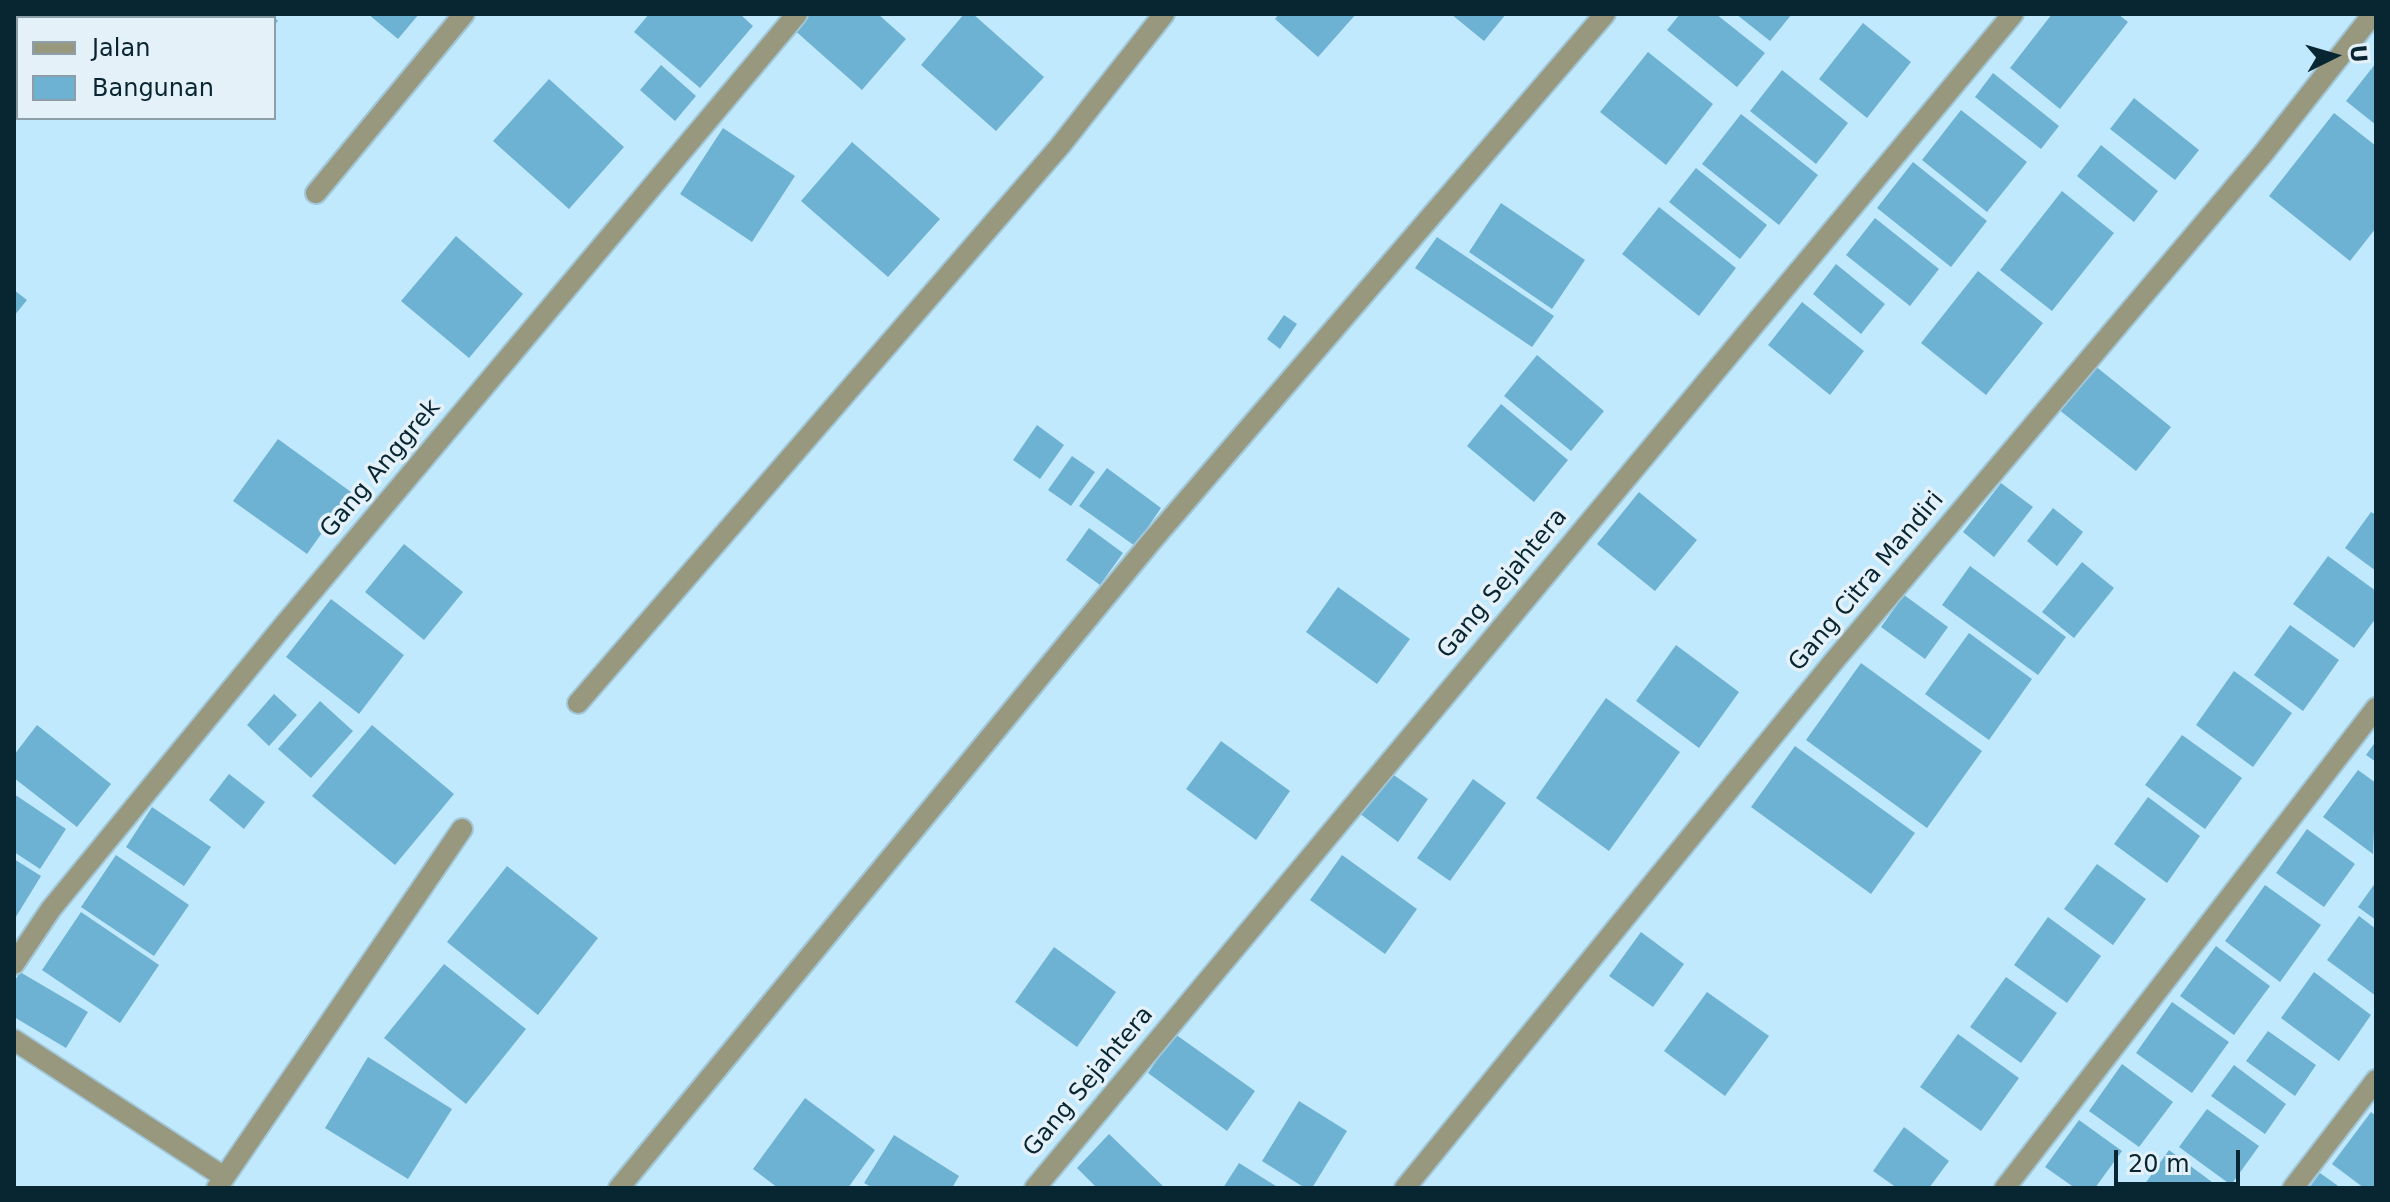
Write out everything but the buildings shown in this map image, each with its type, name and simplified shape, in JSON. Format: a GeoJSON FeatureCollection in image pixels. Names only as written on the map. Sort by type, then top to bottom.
{"type":"FeatureCollection","features":[{"type":"Feature","properties":{"kind":"street"},"geometry":{"type":"LineString","coordinates":[[316,193],[464,14]]}},
{"type":"Feature","properties":{"kind":"street","name":"Gang Anggrek"},"geometry":{"type":"LineString","coordinates":[[14,964],[51,909],[284,625],[797,14]]}},
{"type":"Feature","properties":{"kind":"street"},"geometry":{"type":"LineString","coordinates":[[578,703],[1060,146],[1164,14]]}},
{"type":"Feature","properties":{"kind":"street"},"geometry":{"type":"LineString","coordinates":[[619,1188],[1150,543],[1605,14]]}},
{"type":"Feature","properties":{"kind":"street","name":"Gang Sejahtera"},"geometry":{"type":"LineString","coordinates":[[1035,1188],[2013,14]]}},
{"type":"Feature","properties":{"kind":"street","name":"Gang Citra Mandiri"},"geometry":{"type":"LineString","coordinates":[[1405,1188],[1834,661],[2262,155],[2373,14]]}},
{"type":"Feature","properties":{"kind":"street"},"geometry":{"type":"LineString","coordinates":[[2010,1186],[2376,708]]}},
{"type":"Feature","properties":{"kind":"street"},"geometry":{"type":"LineString","coordinates":[[14,1040],[220,1182],[462,829]]}},
{"type":"Feature","properties":{"kind":"street"},"geometry":{"type":"LineString","coordinates":[[2293,1188],[2376,1080]]}}]}
